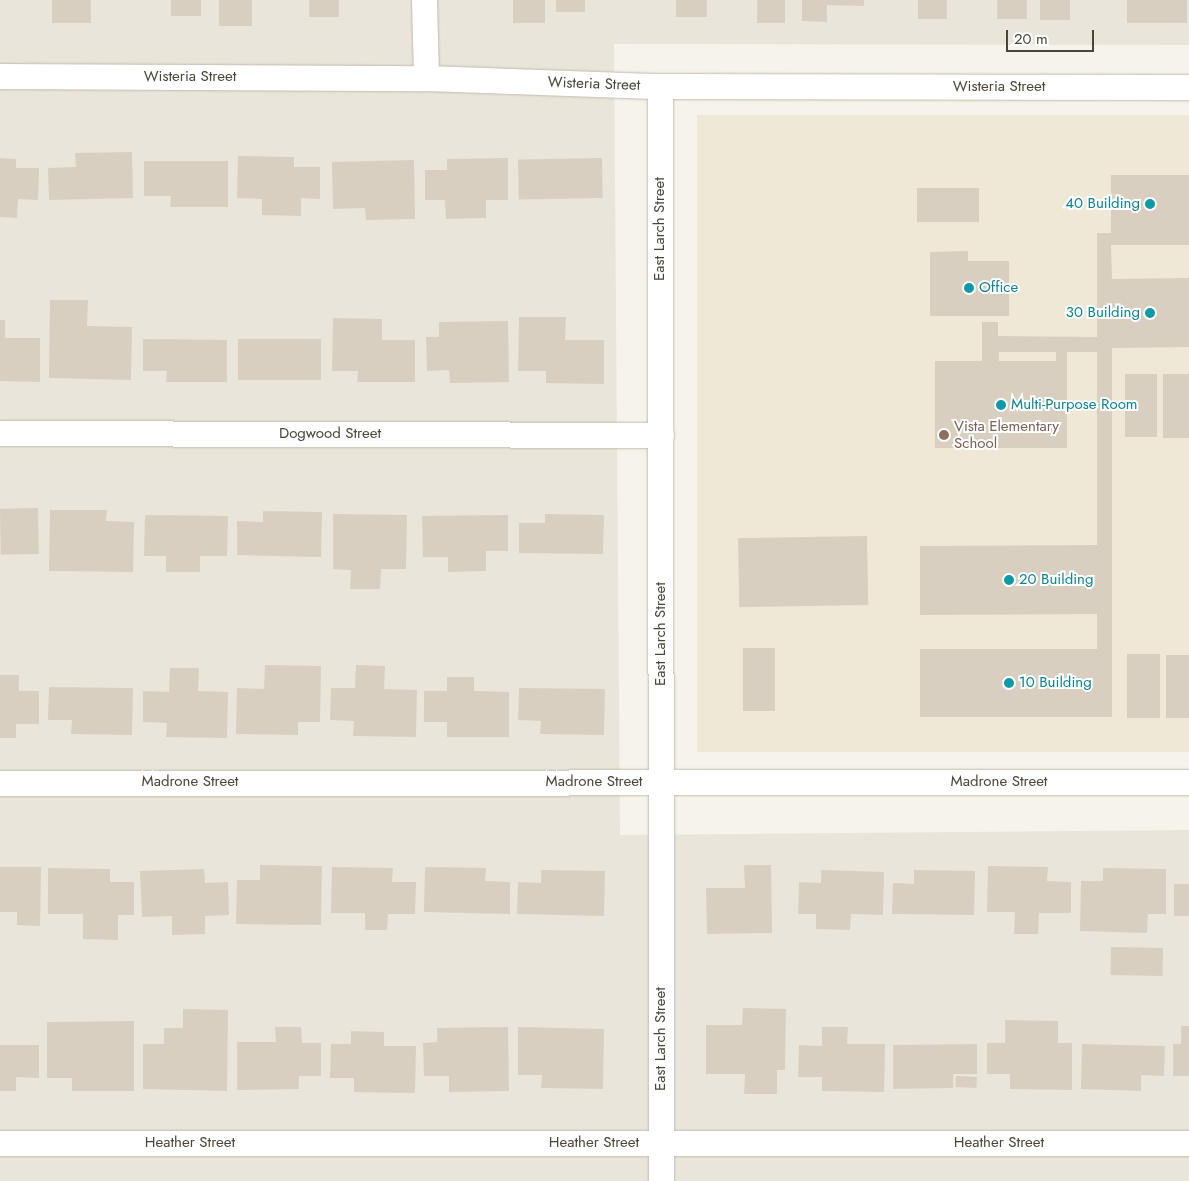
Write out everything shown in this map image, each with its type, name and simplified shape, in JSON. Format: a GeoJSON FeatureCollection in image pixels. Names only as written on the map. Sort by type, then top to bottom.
{"type":"FeatureCollection","features":[{"type":"Feature","properties":{"kind":"street"},"geometry":{"type":"LineString","coordinates":[[424,0],[426,78]]}},
{"type":"Feature","properties":{"kind":"street","name":"Wisteria Street"},"geometry":{"type":"LineString","coordinates":[[0,76],[426,78],[660,86],[1189,87]]}},
{"type":"Feature","properties":{"kind":"street","name":"East Larch Street"},"geometry":{"type":"LineString","coordinates":[[660,86],[661,1181]]}},
{"type":"Feature","properties":{"kind":"street","name":"Dogwood Street"},"geometry":{"type":"LineString","coordinates":[[0,433],[660,436]]}},
{"type":"Feature","properties":{"kind":"street","name":"Madrone Street"},"geometry":{"type":"LineString","coordinates":[[0,782],[1189,782]]}},
{"type":"Feature","properties":{"kind":"street","name":"Heather Street"},"geometry":{"type":"LineString","coordinates":[[0,1143],[1189,1142]]}},
{"type":"Feature","properties":{"kind":"shaded area"},"geometry":{"type":"Polygon","coordinates":[[[0,0],[1189,0],[1189,45],[614,44],[620,835],[1189,830],[1189,1181],[0,1181],[0,0]]]}},
{"type":"Feature","properties":{"kind":"shaded area","name":"Vista Elementary School"},"geometry":{"type":"Polygon","coordinates":[[[697,115],[1189,115],[1189,752],[697,752],[697,115]]]}},
{"type":"Feature","properties":{"kind":"building"},"geometry":{"type":"Polygon","coordinates":[[[52,0],[91,0],[91,23],[52,23],[52,0]]]}},
{"type":"Feature","properties":{"kind":"building"},"geometry":{"type":"Polygon","coordinates":[[[171,0],[201,0],[201,16],[171,16],[171,0]]]}},
{"type":"Feature","properties":{"kind":"building"},"geometry":{"type":"Polygon","coordinates":[[[219,0],[252,0],[252,26],[219,26],[219,0]]]}},
{"type":"Feature","properties":{"kind":"building"},"geometry":{"type":"Polygon","coordinates":[[[309,0],[339,0],[339,17],[309,17],[309,0]]]}},
{"type":"Feature","properties":{"kind":"building"},"geometry":{"type":"Polygon","coordinates":[[[513,0],[545,0],[545,23],[513,23],[513,0]]]}},
{"type":"Feature","properties":{"kind":"building"},"geometry":{"type":"Polygon","coordinates":[[[556,0],[585,0],[585,12],[556,12],[556,0]]]}},
{"type":"Feature","properties":{"kind":"building"},"geometry":{"type":"Polygon","coordinates":[[[676,0],[707,0],[707,17],[676,17],[676,0]]]}},
{"type":"Feature","properties":{"kind":"building"},"geometry":{"type":"Polygon","coordinates":[[[757,0],[785,0],[785,23],[757,23],[757,0]]]}},
{"type":"Feature","properties":{"kind":"building"},"geometry":{"type":"Polygon","coordinates":[[[802,0],[864,0],[864,6],[827,5],[827,22],[802,21],[802,0]]]}},
{"type":"Feature","properties":{"kind":"building"},"geometry":{"type":"Polygon","coordinates":[[[918,0],[947,0],[947,19],[918,19],[918,0]]]}},
{"type":"Feature","properties":{"kind":"building"},"geometry":{"type":"Polygon","coordinates":[[[997,0],[1027,0],[1027,19],[997,19],[997,0]]]}},
{"type":"Feature","properties":{"kind":"building"},"geometry":{"type":"Polygon","coordinates":[[[1040,0],[1070,0],[1070,20],[1040,20],[1040,0]]]}},
{"type":"Feature","properties":{"kind":"building"},"geometry":{"type":"Polygon","coordinates":[[[1127,0],[1187,0],[1187,23],[1127,23],[1127,0]]]}},
{"type":"Feature","properties":{"kind":"building"},"geometry":{"type":"Polygon","coordinates":[[[132,152],[133,198],[49,200],[48,168],[76,167],[75,153],[132,152]]]}},
{"type":"Feature","properties":{"kind":"building"},"geometry":{"type":"Polygon","coordinates":[[[238,156],[294,157],[294,167],[320,167],[320,199],[301,198],[301,216],[262,215],[262,199],[237,198],[238,156]]]}},
{"type":"Feature","properties":{"kind":"building"},"geometry":{"type":"Polygon","coordinates":[[[0,158],[16,159],[16,168],[39,168],[38,200],[18,199],[17,218],[0,217],[0,158]]]}},
{"type":"Feature","properties":{"kind":"building"},"geometry":{"type":"Polygon","coordinates":[[[508,158],[508,200],[486,200],[486,218],[446,219],[445,200],[425,200],[425,170],[447,170],[447,159],[508,158]]]}},
{"type":"Feature","properties":{"kind":"building"},"geometry":{"type":"Polygon","coordinates":[[[602,158],[603,198],[519,199],[518,159],[602,158]]]}},
{"type":"Feature","properties":{"kind":"building"},"geometry":{"type":"Polygon","coordinates":[[[414,160],[415,219],[366,220],[365,208],[333,209],[332,162],[414,160]]]}},
{"type":"Feature","properties":{"kind":"building"},"geometry":{"type":"Polygon","coordinates":[[[144,161],[228,161],[228,207],[170,207],[171,196],[144,196],[144,161]]]}},
{"type":"Feature","properties":{"kind":"building"},"geometry":{"type":"Polygon","coordinates":[[[1111,175],[1189,175],[1189,245],[1111,245],[1112,279],[1189,278],[1189,347],[1112,348],[1112,717],[920,717],[920,649],[1097,649],[1097,614],[920,615],[920,546],[1097,545],[1097,352],[1067,352],[1067,448],[935,448],[935,361],[982,361],[982,322],[998,322],[998,336],[1097,337],[1097,233],[1111,233],[1111,175]],[[999,352],[999,361],[1056,361],[1056,352],[999,352]]]}},
{"type":"Feature","properties":{"kind":"building"},"geometry":{"type":"Polygon","coordinates":[[[917,188],[979,188],[979,222],[917,222],[917,188]]]}},
{"type":"Feature","properties":{"kind":"building","name":"Office"},"geometry":{"type":"Polygon","coordinates":[[[968,251],[968,261],[1009,261],[1009,316],[930,316],[930,252],[968,251]]]}},
{"type":"Feature","properties":{"kind":"building"},"geometry":{"type":"Polygon","coordinates":[[[50,300],[88,300],[87,326],[132,327],[131,380],[49,378],[50,300]]]}},
{"type":"Feature","properties":{"kind":"building"},"geometry":{"type":"Polygon","coordinates":[[[519,317],[566,317],[565,340],[604,340],[604,384],[546,383],[546,371],[518,371],[519,317]]]}},
{"type":"Feature","properties":{"kind":"building"},"geometry":{"type":"Polygon","coordinates":[[[333,318],[382,319],[382,340],[415,340],[415,382],[357,382],[358,371],[332,371],[333,318]]]}},
{"type":"Feature","properties":{"kind":"building"},"geometry":{"type":"Polygon","coordinates":[[[0,320],[5,320],[5,338],[40,338],[40,382],[0,381],[0,320]]]}},
{"type":"Feature","properties":{"kind":"building"},"geometry":{"type":"Polygon","coordinates":[[[508,321],[509,382],[450,383],[449,370],[427,371],[426,337],[439,337],[439,322],[508,321]]]}},
{"type":"Feature","properties":{"kind":"building"},"geometry":{"type":"Polygon","coordinates":[[[143,339],[227,340],[227,382],[166,382],[167,371],[143,371],[143,339]]]}},
{"type":"Feature","properties":{"kind":"building"},"geometry":{"type":"Polygon","coordinates":[[[238,339],[321,339],[321,380],[238,380],[238,339]]]}},
{"type":"Feature","properties":{"kind":"building"},"geometry":{"type":"Polygon","coordinates":[[[1125,374],[1157,374],[1157,437],[1125,437],[1125,374]]]}},
{"type":"Feature","properties":{"kind":"building"},"geometry":{"type":"Polygon","coordinates":[[[1163,374],[1189,374],[1189,438],[1163,438],[1163,374]]]}},
{"type":"Feature","properties":{"kind":"building"},"geometry":{"type":"Polygon","coordinates":[[[38,508],[39,554],[1,555],[0,509],[38,508]]]}},
{"type":"Feature","properties":{"kind":"building"},"geometry":{"type":"Polygon","coordinates":[[[50,510],[107,510],[106,521],[134,522],[133,572],[49,571],[50,510]]]}},
{"type":"Feature","properties":{"kind":"building"},"geometry":{"type":"Polygon","coordinates":[[[263,511],[322,512],[321,557],[237,555],[237,521],[263,522],[263,511]]]}},
{"type":"Feature","properties":{"kind":"building"},"geometry":{"type":"Polygon","coordinates":[[[333,514],[407,515],[406,569],[381,569],[380,589],[350,589],[351,570],[333,569],[333,514]]]}},
{"type":"Feature","properties":{"kind":"building"},"geometry":{"type":"Polygon","coordinates":[[[545,514],[604,515],[603,554],[519,553],[519,523],[545,523],[545,514]]]}},
{"type":"Feature","properties":{"kind":"building"},"geometry":{"type":"Polygon","coordinates":[[[145,515],[228,516],[227,556],[200,556],[200,572],[166,572],[166,556],[144,556],[145,515]]]}},
{"type":"Feature","properties":{"kind":"building"},"geometry":{"type":"Polygon","coordinates":[[[508,515],[508,551],[486,551],[486,571],[448,572],[448,557],[423,557],[422,516],[508,515]]]}},
{"type":"Feature","properties":{"kind":"building"},"geometry":{"type":"Polygon","coordinates":[[[867,536],[868,605],[739,607],[738,538],[867,536]]]}},
{"type":"Feature","properties":{"kind":"building"},"geometry":{"type":"Polygon","coordinates":[[[743,648],[775,648],[775,711],[743,711],[743,648]]]}},
{"type":"Feature","properties":{"kind":"building"},"geometry":{"type":"Polygon","coordinates":[[[1127,654],[1160,654],[1160,718],[1127,718],[1127,654]]]}},
{"type":"Feature","properties":{"kind":"building"},"geometry":{"type":"Polygon","coordinates":[[[1166,655],[1189,655],[1189,718],[1166,718],[1166,655]]]}},
{"type":"Feature","properties":{"kind":"building"},"geometry":{"type":"Polygon","coordinates":[[[265,665],[321,666],[320,722],[298,722],[298,735],[236,734],[237,688],[264,689],[265,665]]]}},
{"type":"Feature","properties":{"kind":"building"},"geometry":{"type":"Polygon","coordinates":[[[356,665],[385,666],[384,689],[417,690],[416,737],[353,736],[354,721],[330,720],[331,688],[355,688],[356,665]]]}},
{"type":"Feature","properties":{"kind":"building"},"geometry":{"type":"Polygon","coordinates":[[[170,668],[199,668],[198,691],[228,692],[227,738],[166,737],[167,723],[143,722],[143,691],[169,692],[170,668]]]}},
{"type":"Feature","properties":{"kind":"building"},"geometry":{"type":"Polygon","coordinates":[[[0,675],[19,675],[19,691],[39,691],[39,724],[16,724],[16,738],[0,738],[0,675]]]}},
{"type":"Feature","properties":{"kind":"building"},"geometry":{"type":"Polygon","coordinates":[[[447,677],[474,677],[474,691],[509,692],[509,737],[447,737],[447,722],[424,722],[424,691],[447,691],[447,677]]]}},
{"type":"Feature","properties":{"kind":"building"},"geometry":{"type":"Polygon","coordinates":[[[49,687],[133,688],[132,735],[71,734],[72,720],[48,720],[49,687]]]}},
{"type":"Feature","properties":{"kind":"building"},"geometry":{"type":"Polygon","coordinates":[[[519,688],[605,689],[604,735],[540,734],[541,721],[518,720],[519,688]]]}},
{"type":"Feature","properties":{"kind":"building"},"geometry":{"type":"Polygon","coordinates":[[[260,865],[322,866],[321,925],[236,924],[237,880],[260,880],[260,865]]]}},
{"type":"Feature","properties":{"kind":"building"},"geometry":{"type":"Polygon","coordinates":[[[744,865],[771,865],[772,933],[707,934],[706,888],[745,888],[744,865]]]}},
{"type":"Feature","properties":{"kind":"building"},"geometry":{"type":"Polygon","coordinates":[[[988,866],[1048,867],[1047,881],[1071,882],[1071,913],[1039,913],[1038,934],[1014,934],[1015,912],[987,912],[988,866]]]}},
{"type":"Feature","properties":{"kind":"building"},"geometry":{"type":"Polygon","coordinates":[[[0,867],[41,867],[40,926],[17,925],[17,912],[0,912],[0,867]]]}},
{"type":"Feature","properties":{"kind":"building"},"geometry":{"type":"Polygon","coordinates":[[[332,867],[393,868],[392,882],[416,882],[415,914],[388,914],[387,930],[365,930],[365,913],[331,913],[332,867]]]}},
{"type":"Feature","properties":{"kind":"building"},"geometry":{"type":"Polygon","coordinates":[[[425,867],[486,868],[485,881],[510,882],[510,914],[424,912],[425,867]]]}},
{"type":"Feature","properties":{"kind":"building"},"geometry":{"type":"Polygon","coordinates":[[[48,868],[110,869],[110,882],[134,882],[134,915],[118,915],[118,940],[83,939],[83,914],[48,914],[48,868]]]}},
{"type":"Feature","properties":{"kind":"building"},"geometry":{"type":"Polygon","coordinates":[[[1103,868],[1166,869],[1166,914],[1148,914],[1147,933],[1080,931],[1081,881],[1103,881],[1103,868]]]}},
{"type":"Feature","properties":{"kind":"building"},"geometry":{"type":"Polygon","coordinates":[[[204,869],[205,883],[228,882],[229,915],[205,916],[205,934],[172,935],[172,916],[142,917],[140,871],[204,869]]]}},
{"type":"Feature","properties":{"kind":"building"},"geometry":{"type":"Polygon","coordinates":[[[541,870],[605,871],[604,916],[517,914],[518,882],[541,883],[541,870]]]}},
{"type":"Feature","properties":{"kind":"building"},"geometry":{"type":"Polygon","coordinates":[[[821,870],[884,872],[883,915],[851,914],[850,930],[816,929],[816,914],[798,914],[799,882],[821,883],[821,870]]]}},
{"type":"Feature","properties":{"kind":"building"},"geometry":{"type":"Polygon","coordinates":[[[914,870],[975,871],[974,915],[892,914],[893,883],[914,884],[914,870]]]}},
{"type":"Feature","properties":{"kind":"building"},"geometry":{"type":"Polygon","coordinates":[[[1174,884],[1189,884],[1189,916],[1174,916],[1174,884]]]}},
{"type":"Feature","properties":{"kind":"building"},"geometry":{"type":"Polygon","coordinates":[[[1111,947],[1163,948],[1163,976],[1111,975],[1111,947]]]}},
{"type":"Feature","properties":{"kind":"building"},"geometry":{"type":"Polygon","coordinates":[[[743,1008],[786,1009],[785,1070],[777,1070],[777,1094],[744,1094],[745,1074],[706,1074],[706,1025],[742,1025],[743,1008]]]}},
{"type":"Feature","properties":{"kind":"building"},"geometry":{"type":"Polygon","coordinates":[[[183,1009],[228,1010],[227,1091],[143,1089],[143,1044],[164,1044],[164,1028],[183,1028],[183,1009]]]}},
{"type":"Feature","properties":{"kind":"building"},"geometry":{"type":"Polygon","coordinates":[[[1005,1020],[1058,1021],[1058,1043],[1072,1043],[1072,1090],[1010,1089],[1010,1074],[987,1074],[987,1043],[1005,1043],[1005,1020]]]}},
{"type":"Feature","properties":{"kind":"building"},"geometry":{"type":"Polygon","coordinates":[[[134,1021],[134,1091],[72,1091],[72,1078],[47,1078],[47,1022],[134,1021]]]}},
{"type":"Feature","properties":{"kind":"building"},"geometry":{"type":"Polygon","coordinates":[[[1181,1026],[1189,1026],[1189,1076],[1173,1076],[1173,1044],[1181,1044],[1181,1026]]]}},
{"type":"Feature","properties":{"kind":"building"},"geometry":{"type":"Polygon","coordinates":[[[275,1027],[301,1027],[302,1043],[321,1043],[321,1076],[299,1076],[299,1089],[237,1090],[237,1042],[276,1042],[275,1027]]]}},
{"type":"Feature","properties":{"kind":"building"},"geometry":{"type":"Polygon","coordinates":[[[508,1027],[509,1091],[449,1092],[449,1076],[424,1076],[423,1043],[437,1042],[437,1028],[508,1027]]]}},
{"type":"Feature","properties":{"kind":"building"},"geometry":{"type":"Polygon","coordinates":[[[518,1027],[604,1029],[603,1089],[541,1088],[542,1075],[518,1075],[518,1027]]]}},
{"type":"Feature","properties":{"kind":"building"},"geometry":{"type":"Polygon","coordinates":[[[822,1027],[848,1027],[847,1044],[885,1044],[884,1092],[822,1091],[822,1077],[798,1077],[799,1045],[822,1046],[822,1027]]]}},
{"type":"Feature","properties":{"kind":"building"},"geometry":{"type":"Polygon","coordinates":[[[351,1031],[384,1032],[384,1046],[416,1046],[415,1093],[354,1092],[354,1078],[330,1078],[331,1044],[351,1044],[351,1031]]]}},
{"type":"Feature","properties":{"kind":"building"},"geometry":{"type":"Polygon","coordinates":[[[977,1044],[977,1074],[953,1074],[953,1088],[893,1089],[893,1045],[977,1044]]]}},
{"type":"Feature","properties":{"kind":"building"},"geometry":{"type":"Polygon","coordinates":[[[1082,1044],[1165,1046],[1164,1076],[1141,1075],[1141,1091],[1081,1089],[1082,1044]]]}},
{"type":"Feature","properties":{"kind":"building"},"geometry":{"type":"Polygon","coordinates":[[[0,1045],[39,1045],[39,1078],[16,1077],[16,1091],[0,1091],[0,1045]]]}},
{"type":"Feature","properties":{"kind":"building"},"geometry":{"type":"Polygon","coordinates":[[[956,1076],[977,1077],[976,1088],[955,1087],[956,1076]]]}},
{"type":"Feature","properties":{"kind":"place","name":"40 Building"},"geometry":{"type":"Point","coordinates":[1150,204]}},
{"type":"Feature","properties":{"kind":"place","name":"Office"},"geometry":{"type":"Point","coordinates":[969,288]}},
{"type":"Feature","properties":{"kind":"place","name":"30 Building"},"geometry":{"type":"Point","coordinates":[1150,313]}},
{"type":"Feature","properties":{"kind":"place","name":"Multi-Purpose Room"},"geometry":{"type":"Point","coordinates":[1001,405]}},
{"type":"Feature","properties":{"kind":"place","name":"Vista Elementary School"},"geometry":{"type":"Point","coordinates":[944,435]}},
{"type":"Feature","properties":{"kind":"place","name":"20 Building"},"geometry":{"type":"Point","coordinates":[1009,580]}},
{"type":"Feature","properties":{"kind":"place","name":"10 Building"},"geometry":{"type":"Point","coordinates":[1009,683]}}]}
